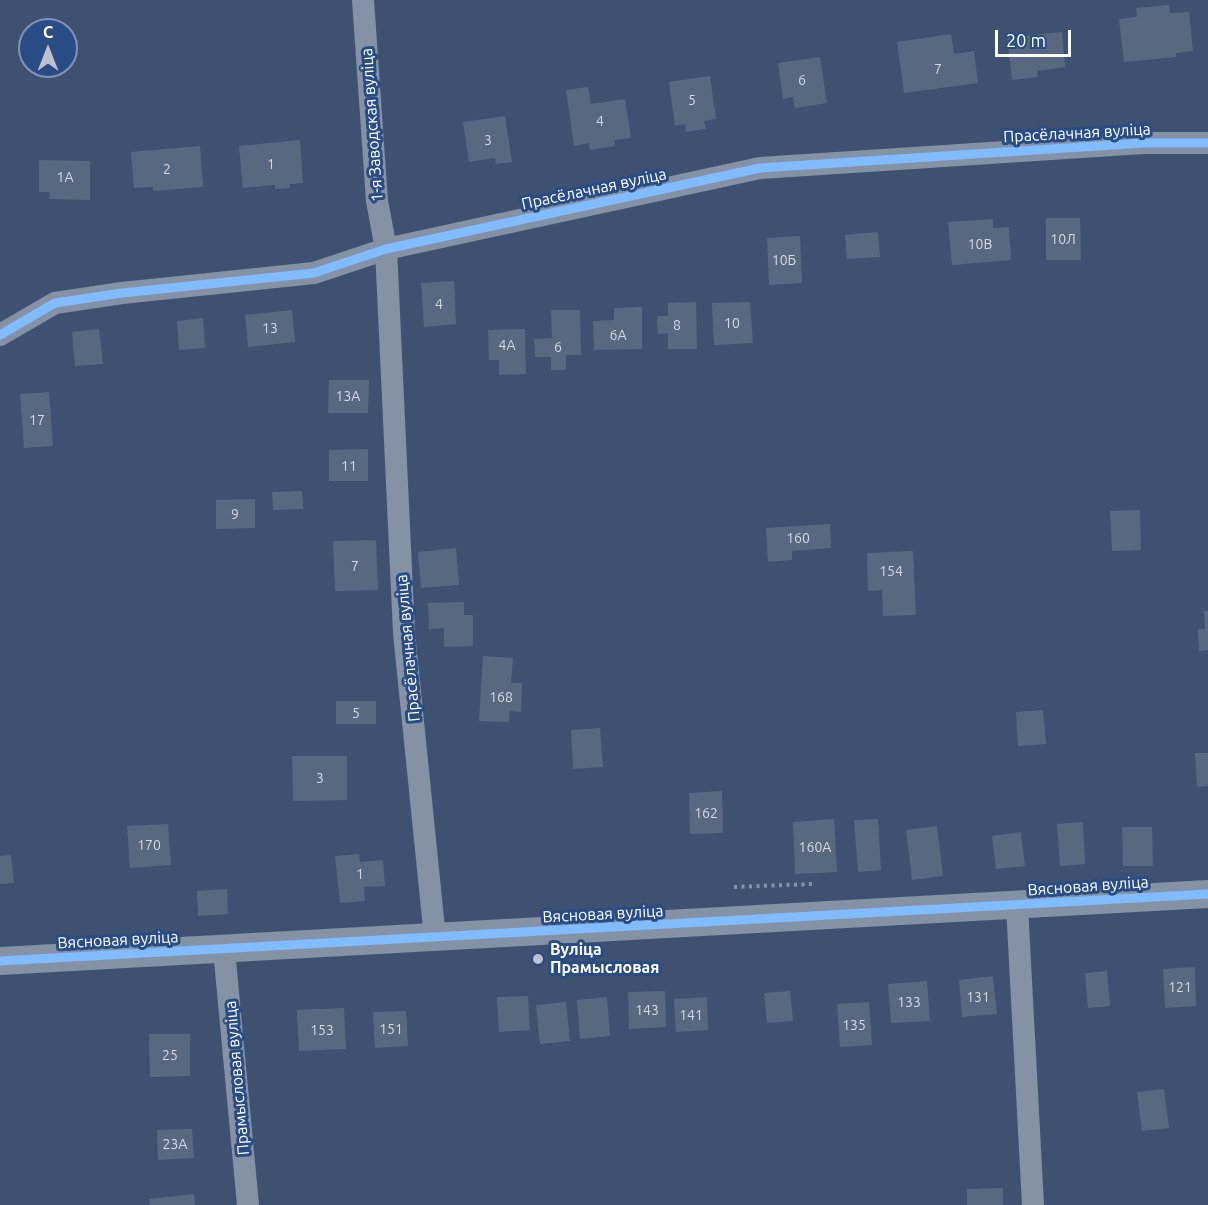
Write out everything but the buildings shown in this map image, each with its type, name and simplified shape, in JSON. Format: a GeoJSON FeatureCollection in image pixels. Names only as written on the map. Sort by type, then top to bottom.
{"type":"FeatureCollection","features":[{"type":"Feature","properties":{"kind":"street","name":"1-я Заводская вуліца"},"geometry":{"type":"LineString","coordinates":[[363,0],[377,201],[386,249]]}},
{"type":"Feature","properties":{"kind":"street","name":"Прасёлачная вуліца"},"geometry":{"type":"LineString","coordinates":[[0,335],[55,303],[122,293],[314,273],[386,249],[760,168],[1143,143],[1208,143]]}},
{"type":"Feature","properties":{"kind":"street","name":"Прасёлачная вуліца"},"geometry":{"type":"LineString","coordinates":[[386,249],[404,633],[435,938]]}},
{"type":"Feature","properties":{"kind":"street","name":"Вясновая вуліца"},"geometry":{"type":"LineString","coordinates":[[0,961],[1208,894]]}},
{"type":"Feature","properties":{"kind":"street"},"geometry":{"type":"LineString","coordinates":[[1017,906],[1034,1205]]}},
{"type":"Feature","properties":{"kind":"street","name":"Прамысловая вуліца"},"geometry":{"type":"LineString","coordinates":[[224,950],[248,1205]]}},
{"type":"Feature","properties":{"kind":"path"},"geometry":{"type":"LineString","coordinates":[[734,887],[812,884]]}},
{"type":"Feature","properties":{"kind":"cycle path"},"geometry":{"type":"LineString","coordinates":[[0,335],[55,303],[122,293],[314,273],[386,249],[760,168],[1143,143],[1208,143]]}},
{"type":"Feature","properties":{"kind":"cycle path"},"geometry":{"type":"LineString","coordinates":[[0,961],[1208,894]]}},
{"type":"Feature","properties":{"kind":"place","name":"Вуліца Прамысловая"},"geometry":{"type":"Point","coordinates":[538,959]}}]}
